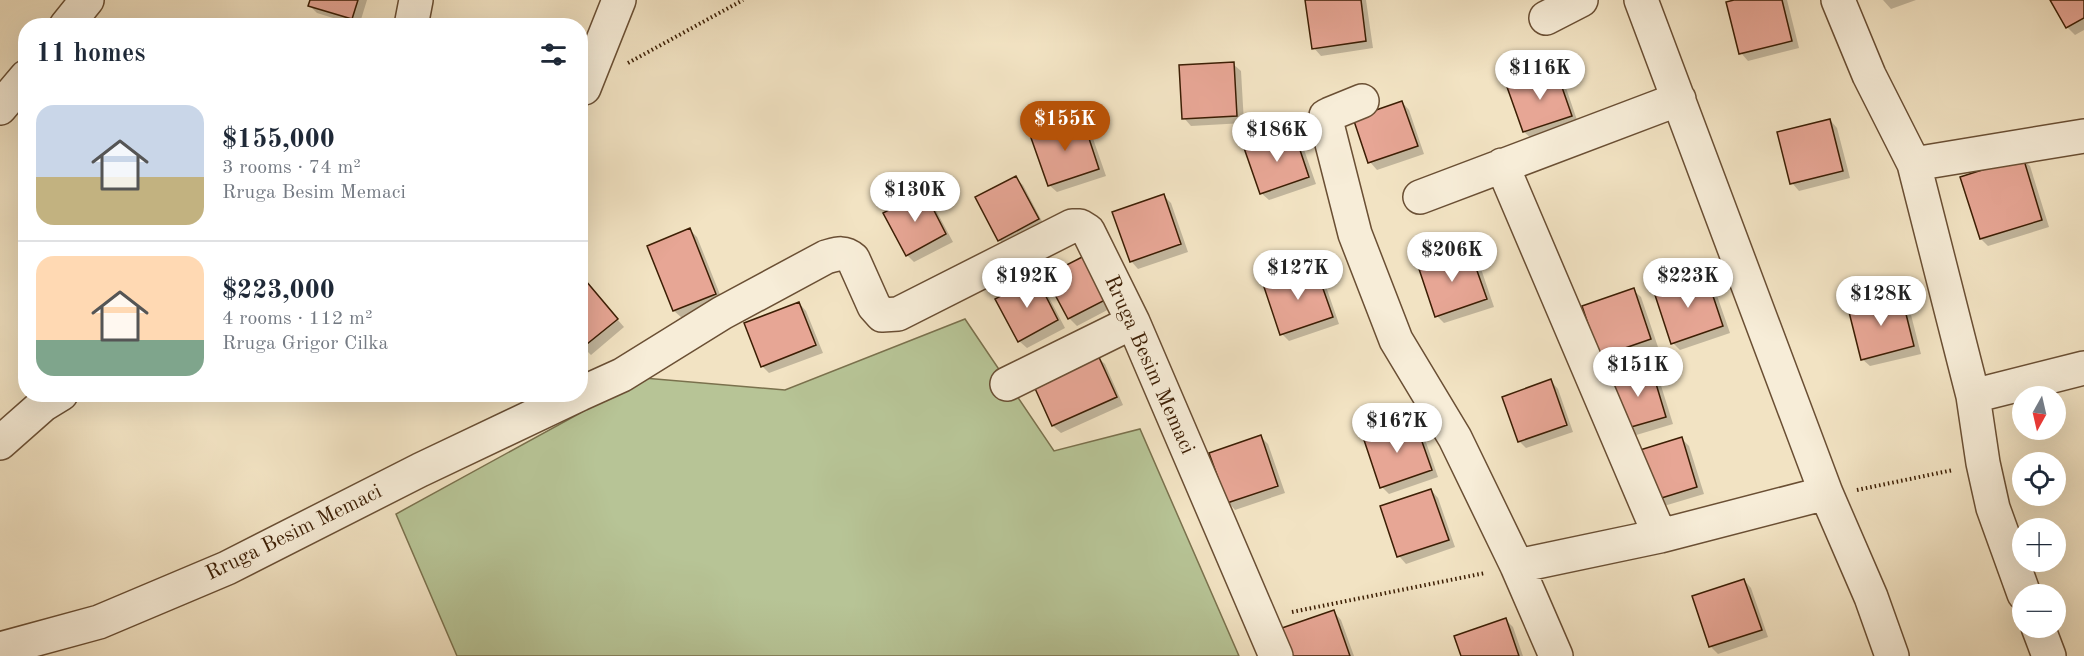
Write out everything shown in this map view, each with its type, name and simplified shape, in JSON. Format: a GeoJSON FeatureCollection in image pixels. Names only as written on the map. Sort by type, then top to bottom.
{"type":"FeatureCollection","features":[{"type":"Feature","properties":{"kind":"street"},"geometry":{"type":"LineString","coordinates":[[72,18],[87,0]]}},
{"type":"Feature","properties":{"kind":"street"},"geometry":{"type":"LineString","coordinates":[[413,18],[416,0]]}},
{"type":"Feature","properties":{"kind":"street"},"geometry":{"type":"LineString","coordinates":[[588,78],[619,0]]}},
{"type":"Feature","properties":{"kind":"street"},"geometry":{"type":"LineString","coordinates":[[1546,18],[1581,0]]}},
{"type":"Feature","properties":{"kind":"street"},"geometry":{"type":"LineString","coordinates":[[1641,0],[1826,493],[1871,597],[1892,656]]}},
{"type":"Feature","properties":{"kind":"street"},"geometry":{"type":"LineString","coordinates":[[1838,0],[1869,75],[1914,164],[1973,396],[1983,463],[1993,508],[2020,584]]}},
{"type":"Feature","properties":{"kind":"street"},"geometry":{"type":"LineString","coordinates":[[0,108],[18,86]]}},
{"type":"Feature","properties":{"kind":"street"},"geometry":{"type":"LineString","coordinates":[[1420,197],[1679,99]]}},
{"type":"Feature","properties":{"kind":"street"},"geometry":{"type":"LineString","coordinates":[[1362,101],[1326,116],[1355,234],[1396,340],[1455,438],[1517,566],[1556,656]]}},
{"type":"Feature","properties":{"kind":"street"},"geometry":{"type":"LineString","coordinates":[[1914,164],[2084,136]]}},
{"type":"Feature","properties":{"kind":"street"},"geometry":{"type":"LineString","coordinates":[[1502,165],[1660,536]]}},
{"type":"Feature","properties":{"kind":"street","name":"Rruga Besim Memaci"},"geometry":{"type":"LineString","coordinates":[[588,390],[622,375],[722,313],[826,257],[838,253],[847,254],[853,259],[874,306],[882,315],[888,316],[898,314],[1072,226],[1080,226],[1088,231],[1133,322],[1276,656]]}},
{"type":"Feature","properties":{"kind":"street"},"geometry":{"type":"LineString","coordinates":[[1007,384],[1133,322]]}},
{"type":"Feature","properties":{"kind":"street"},"geometry":{"type":"LineString","coordinates":[[1973,396],[2084,368]]}},
{"type":"Feature","properties":{"kind":"street"},"geometry":{"type":"LineString","coordinates":[[0,443],[48,402]]}},
{"type":"Feature","properties":{"kind":"street","name":"Rruga Besim Memaci"},"geometry":{"type":"LineString","coordinates":[[0,649],[99,622],[227,568],[420,470],[563,402]]}},
{"type":"Feature","properties":{"kind":"street"},"geometry":{"type":"LineString","coordinates":[[1517,566],[1660,536],[1826,493]]}},
{"type":"Feature","properties":{"kind":"street"},"geometry":{"type":"LineString","coordinates":[[2042,638],[2049,656]]}},
{"type":"Feature","properties":{"kind":"path"},"geometry":{"type":"LineString","coordinates":[[588,86],[743,0]]}},
{"type":"Feature","properties":{"kind":"path"},"geometry":{"type":"LineString","coordinates":[[1826,493],[1854,490],[1983,463]]}},
{"type":"Feature","properties":{"kind":"path"},"geometry":{"type":"LineString","coordinates":[[1259,619],[1517,566]]}},
{"type":"Feature","properties":{"kind":"green space"},"geometry":{"type":"Polygon","coordinates":[[[965,319],[1054,451],[1140,429],[1239,656],[457,656],[396,514],[644,378],[785,390],[965,319]]]}},
{"type":"Feature","properties":{"kind":"building"},"geometry":{"type":"Polygon","coordinates":[[[310,0],[358,0],[352,18],[308,6],[310,0]]]}},
{"type":"Feature","properties":{"kind":"building"},"geometry":{"type":"Polygon","coordinates":[[[1305,0],[1361,0],[1366,41],[1312,49],[1305,0]]]}},
{"type":"Feature","properties":{"kind":"building"},"geometry":{"type":"Polygon","coordinates":[[[1782,0],[1792,41],[1739,54],[1726,2],[1782,0]]]}},
{"type":"Feature","properties":{"kind":"building"},"geometry":{"type":"Polygon","coordinates":[[[2050,0],[2084,0],[2084,18],[2066,28],[2050,0]]]}},
{"type":"Feature","properties":{"kind":"building"},"geometry":{"type":"Polygon","coordinates":[[[1234,62],[1237,116],[1182,119],[1179,65],[1234,62]]]}},
{"type":"Feature","properties":{"kind":"building"},"geometry":{"type":"Polygon","coordinates":[[[1556,70],[1572,116],[1523,132],[1507,87],[1556,70]]]}},
{"type":"Feature","properties":{"kind":"building"},"geometry":{"type":"Polygon","coordinates":[[[1402,101],[1418,146],[1368,163],[1353,118],[1402,101]]]}},
{"type":"Feature","properties":{"kind":"building"},"geometry":{"type":"Polygon","coordinates":[[[1082,117],[1099,169],[1048,186],[1030,135],[1082,117]]]}},
{"type":"Feature","properties":{"kind":"building"},"geometry":{"type":"Polygon","coordinates":[[[1830,119],[1843,171],[1790,184],[1777,132],[1830,119]]]}},
{"type":"Feature","properties":{"kind":"building"},"geometry":{"type":"Polygon","coordinates":[[[1294,132],[1309,177],[1260,194],[1244,148],[1294,132]]]}},
{"type":"Feature","properties":{"kind":"building"},"geometry":{"type":"Polygon","coordinates":[[[2023,157],[2042,220],[1980,239],[1960,177],[2023,157]]]}},
{"type":"Feature","properties":{"kind":"building"},"geometry":{"type":"Polygon","coordinates":[[[1016,176],[1039,219],[998,241],[975,197],[1016,176]]]}},
{"type":"Feature","properties":{"kind":"building"},"geometry":{"type":"Polygon","coordinates":[[[924,191],[946,234],[906,256],[883,213],[924,191]]]}},
{"type":"Feature","properties":{"kind":"building"},"geometry":{"type":"Polygon","coordinates":[[[1164,194],[1181,244],[1130,262],[1112,212],[1164,194]]]}},
{"type":"Feature","properties":{"kind":"building"},"geometry":{"type":"Polygon","coordinates":[[[690,228],[716,294],[673,311],[647,246],[690,228]]]}},
{"type":"Feature","properties":{"kind":"building"},"geometry":{"type":"Polygon","coordinates":[[[1469,248],[1487,299],[1435,317],[1418,266],[1469,248]]]}},
{"type":"Feature","properties":{"kind":"building"},"geometry":{"type":"Polygon","coordinates":[[[1086,255],[1109,298],[1068,319],[1045,276],[1086,255]]]}},
{"type":"Feature","properties":{"kind":"building"},"geometry":{"type":"Polygon","coordinates":[[[1315,266],[1333,317],[1280,335],[1263,284],[1315,266]]]}},
{"type":"Feature","properties":{"kind":"building"},"geometry":{"type":"Polygon","coordinates":[[[1706,275],[1723,326],[1671,344],[1654,292],[1706,275]]]}},
{"type":"Feature","properties":{"kind":"building"},"geometry":{"type":"Polygon","coordinates":[[[1036,277],[1058,320],[1018,342],[995,299],[1036,277]]]}},
{"type":"Feature","properties":{"kind":"building"},"geometry":{"type":"Polygon","coordinates":[[[588,283],[618,319],[588,343],[588,283]]]}},
{"type":"Feature","properties":{"kind":"building"},"geometry":{"type":"Polygon","coordinates":[[[1634,288],[1651,339],[1599,357],[1582,306],[1634,288]]]}},
{"type":"Feature","properties":{"kind":"building"},"geometry":{"type":"Polygon","coordinates":[[[1901,294],[1914,346],[1861,360],[1848,308],[1901,294]]]}},
{"type":"Feature","properties":{"kind":"building"},"geometry":{"type":"Polygon","coordinates":[[[799,302],[816,345],[761,367],[744,323],[799,302]]]}},
{"type":"Feature","properties":{"kind":"building"},"geometry":{"type":"Polygon","coordinates":[[[1098,355],[1117,397],[1052,426],[1033,384],[1098,355]]]}},
{"type":"Feature","properties":{"kind":"building"},"geometry":{"type":"Polygon","coordinates":[[[1651,367],[1666,417],[1624,429],[1609,380],[1651,367]]]}},
{"type":"Feature","properties":{"kind":"building"},"geometry":{"type":"Polygon","coordinates":[[[1551,379],[1567,425],[1518,442],[1502,397],[1551,379]]]}},
{"type":"Feature","properties":{"kind":"building"},"geometry":{"type":"Polygon","coordinates":[[[1414,419],[1432,470],[1380,488],[1363,437],[1414,419]]]}},
{"type":"Feature","properties":{"kind":"building"},"geometry":{"type":"Polygon","coordinates":[[[1261,435],[1278,486],[1227,503],[1209,453],[1261,435]]]}},
{"type":"Feature","properties":{"kind":"building"},"geometry":{"type":"Polygon","coordinates":[[[1682,437],[1697,487],[1655,500],[1640,450],[1682,437]]]}},
{"type":"Feature","properties":{"kind":"building"},"geometry":{"type":"Polygon","coordinates":[[[1431,489],[1449,540],[1397,557],[1380,506],[1431,489]]]}},
{"type":"Feature","properties":{"kind":"building"},"geometry":{"type":"Polygon","coordinates":[[[1744,579],[1762,630],[1709,647],[1692,596],[1744,579]]]}},
{"type":"Feature","properties":{"kind":"building"},"geometry":{"type":"Polygon","coordinates":[[[1334,610],[1350,656],[1292,656],[1282,628],[1334,610]]]}},
{"type":"Feature","properties":{"kind":"building"},"geometry":{"type":"Polygon","coordinates":[[[1506,618],[1519,656],[1461,656],[1454,636],[1506,618]]]}}]}
